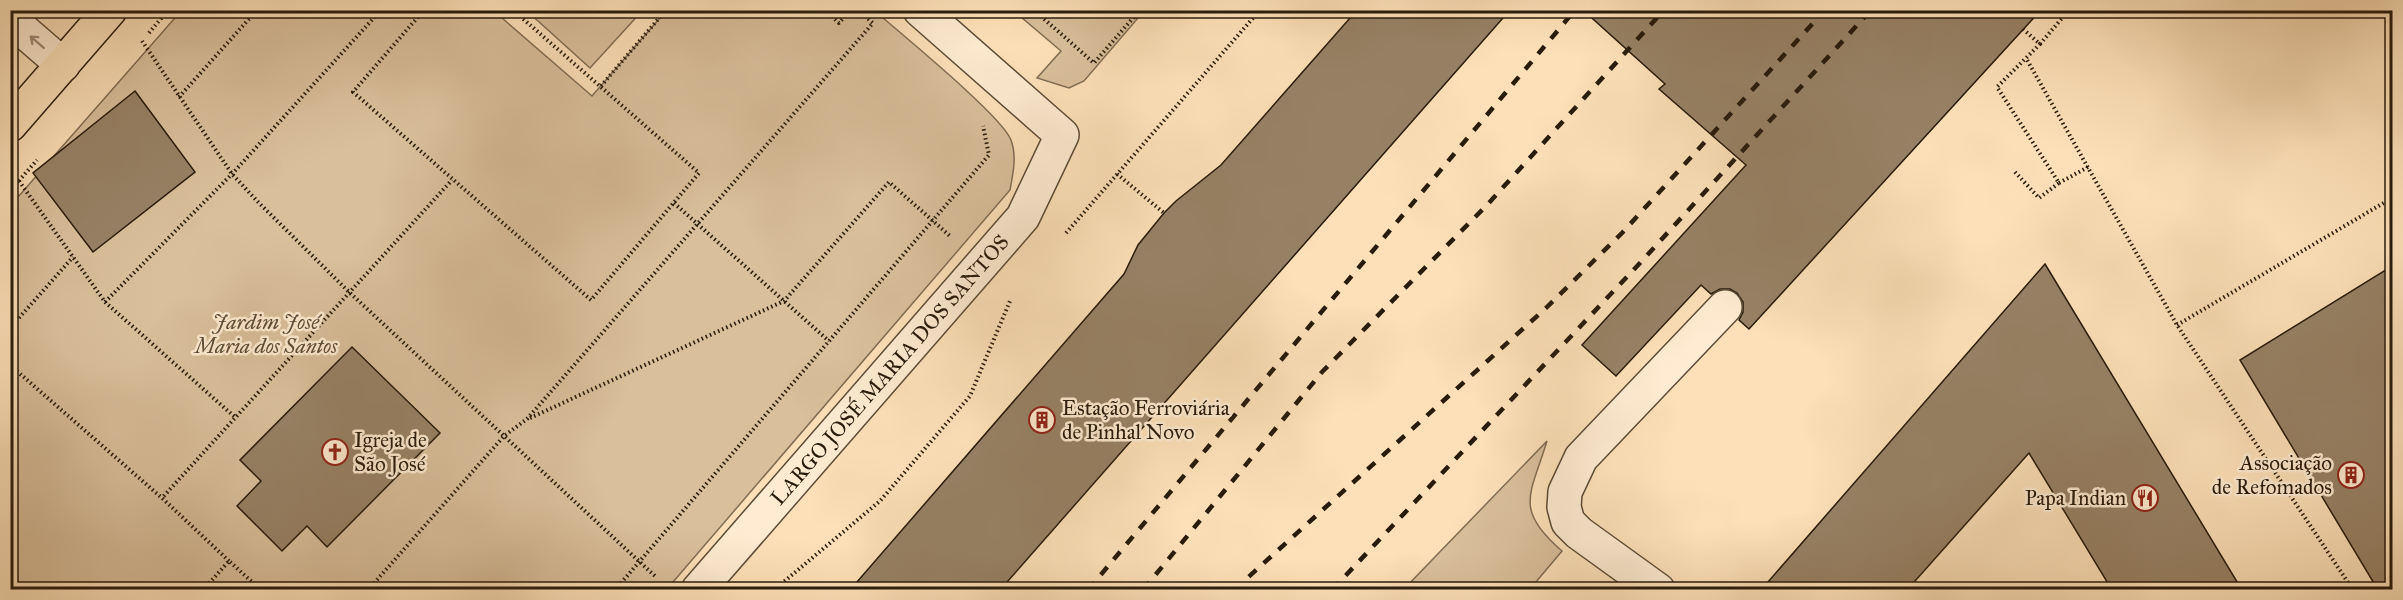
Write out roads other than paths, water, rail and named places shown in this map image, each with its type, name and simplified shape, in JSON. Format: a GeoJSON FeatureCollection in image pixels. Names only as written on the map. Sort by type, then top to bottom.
{"type":"FeatureCollection","features":[{"type":"Feature","properties":{"kind":"main road"},"geometry":{"type":"LineString","coordinates":[[10,125],[110,10]]}},
{"type":"Feature","properties":{"kind":"street","name":"LARGO JOSÉ MARIA DOS SANTOS"},"geometry":{"type":"LineString","coordinates":[[698,590],[1023,217],[1062,135],[920,10]]}},
{"type":"Feature","properties":{"kind":"street"},"geometry":{"type":"LineString","coordinates":[[10,19],[63,65]]}},
{"type":"Feature","properties":{"kind":"street"},"geometry":{"type":"LineString","coordinates":[[1658,590],[1579,533],[1568,522],[1564,507],[1565,492],[1581,458],[1725,307]]}},
{"type":"Feature","properties":{"kind":"railway"},"geometry":{"type":"LineString","coordinates":[[1088,590],[1575,10]]}},
{"type":"Feature","properties":{"kind":"railway"},"geometry":{"type":"LineString","coordinates":[[1143,590],[1322,372],[1487,205],[1664,10]]}},
{"type":"Feature","properties":{"kind":"railway"},"geometry":{"type":"LineString","coordinates":[[1234,590],[1546,308],[1622,233],[1825,10]]}},
{"type":"Feature","properties":{"kind":"railway"},"geometry":{"type":"LineString","coordinates":[[1332,590],[1640,263],[1871,10]]}},
{"type":"Feature","properties":{"kind":"place","name":"Estação Ferroviária de Pinhal Novo"},"geometry":{"type":"Point","coordinates":[1042,420]}},
{"type":"Feature","properties":{"kind":"place","name":"Igreja de São José"},"geometry":{"type":"Point","coordinates":[335,452]}},
{"type":"Feature","properties":{"kind":"place","name":"Associação de Refomados"},"geometry":{"type":"Point","coordinates":[2351,475]}},
{"type":"Feature","properties":{"kind":"place","name":"Papa Indian"},"geometry":{"type":"Point","coordinates":[2145,498]}},
{"type":"Feature","properties":{"kind":"park label","name":"Jardim José Maria dos Santos"},"geometry":{"type":"Point","coordinates":[266,334]}}]}
